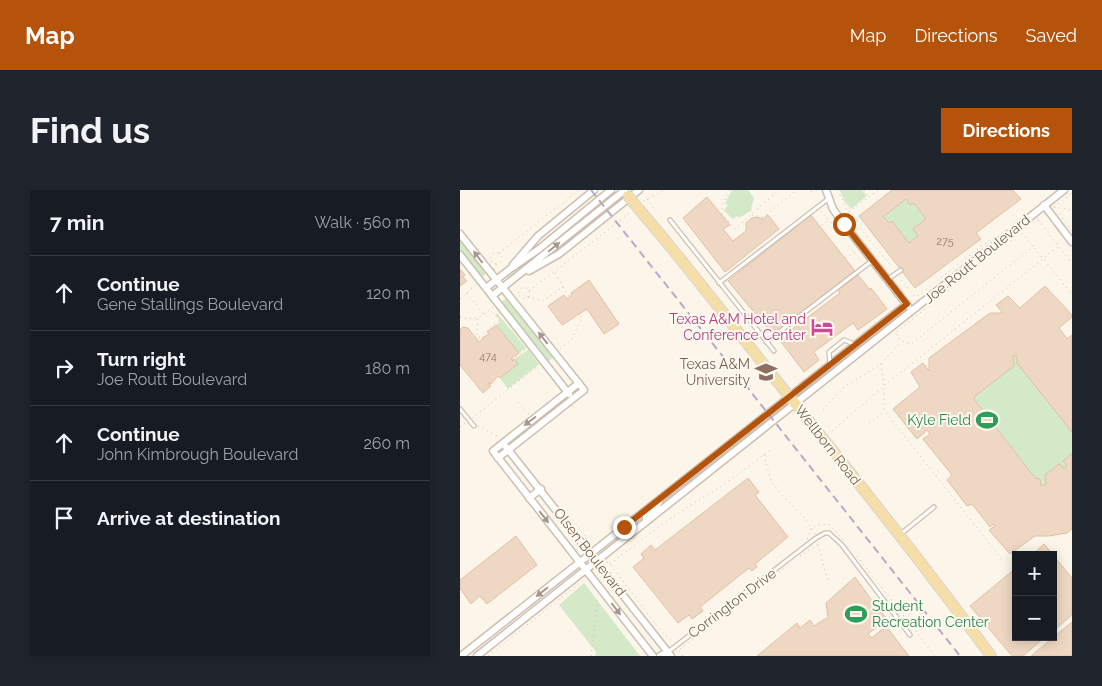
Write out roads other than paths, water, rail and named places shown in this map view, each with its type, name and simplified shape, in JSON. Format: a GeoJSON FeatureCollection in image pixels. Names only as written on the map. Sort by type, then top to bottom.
{"type":"FeatureCollection","features":[{"type":"Feature","properties":{"kind":"main road","name":"Wellborn Road"},"geometry":{"type":"LineString","coordinates":[[625,192],[641,209],[793,400],[992,656]]}},
{"type":"Feature","properties":{"kind":"street"},"geometry":{"type":"LineString","coordinates":[[510,269],[538,236],[594,190]]}},
{"type":"Feature","properties":{"kind":"street"},"geometry":{"type":"LineString","coordinates":[[486,288],[539,249],[611,190]]}},
{"type":"Feature","properties":{"kind":"street"},"geometry":{"type":"LineString","coordinates":[[516,277],[559,254],[639,190]]}},
{"type":"Feature","properties":{"kind":"street"},"geometry":{"type":"LineString","coordinates":[[826,190],[840,219],[912,310]]}},
{"type":"Feature","properties":{"kind":"street","name":"Joe Routt Boulevard"},"geometry":{"type":"LineString","coordinates":[[793,400],[835,372],[1064,190]]}},
{"type":"Feature","properties":{"kind":"street"},"geometry":{"type":"LineString","coordinates":[[492,296],[625,192]]}},
{"type":"Feature","properties":{"kind":"street"},"geometry":{"type":"LineString","coordinates":[[1044,205],[1072,242]]}},
{"type":"Feature","properties":{"kind":"street"},"geometry":{"type":"LineString","coordinates":[[460,234],[496,280],[509,295],[579,383],[584,390],[572,403],[498,458],[493,451],[501,440],[579,383]]}},
{"type":"Feature","properties":{"kind":"street"},"geometry":{"type":"LineString","coordinates":[[460,255],[549,368],[567,392],[572,403]]}},
{"type":"Feature","properties":{"kind":"street","name":"Joe Routt Boulevard"},"geometry":{"type":"LineString","coordinates":[[793,400],[830,365],[907,304]]}},
{"type":"Feature","properties":{"kind":"street"},"geometry":{"type":"LineString","coordinates":[[855,345],[861,351]]}},
{"type":"Feature","properties":{"kind":"street"},"geometry":{"type":"LineString","coordinates":[[549,368],[560,360]]}},
{"type":"Feature","properties":{"kind":"street"},"geometry":{"type":"LineString","coordinates":[[830,365],[835,372]]}},
{"type":"Feature","properties":{"kind":"street"},"geometry":{"type":"LineString","coordinates":[[464,655],[660,498],[793,400]]}},
{"type":"Feature","properties":{"kind":"street"},"geometry":{"type":"LineString","coordinates":[[477,656],[586,574],[597,561],[681,495],[793,400]]}},
{"type":"Feature","properties":{"kind":"street","name":"Olsen Boulevard"},"geometry":{"type":"LineString","coordinates":[[501,440],[670,655]]}},
{"type":"Feature","properties":{"kind":"street","name":"Olsen Boulevard"},"geometry":{"type":"LineString","coordinates":[[498,458],[580,562],[586,574],[653,656]]}},
{"type":"Feature","properties":{"kind":"street"},"geometry":{"type":"LineString","coordinates":[[675,487],[681,495]]}},
{"type":"Feature","properties":{"kind":"street"},"geometry":{"type":"LineString","coordinates":[[530,498],[541,489]]}},
{"type":"Feature","properties":{"kind":"street"},"geometry":{"type":"LineString","coordinates":[[646,522],[645,517],[657,506],[660,498]]}},
{"type":"Feature","properties":{"kind":"street","name":"Corrington Drive"},"geometry":{"type":"LineString","coordinates":[[660,656],[670,655]]}},
{"type":"Feature","properties":{"kind":"lane"},"geometry":{"type":"LineString","coordinates":[[719,283],[829,199]]}},
{"type":"Feature","properties":{"kind":"lane"},"geometry":{"type":"LineString","coordinates":[[670,220],[774,351]]}},
{"type":"Feature","properties":{"kind":"lane"},"geometry":{"type":"LineString","coordinates":[[766,342],[873,260]]}},
{"type":"Feature","properties":{"kind":"lane"},"geometry":{"type":"LineString","coordinates":[[888,280],[902,270]]}},
{"type":"Feature","properties":{"kind":"lane"},"geometry":{"type":"LineString","coordinates":[[830,365],[829,352],[844,340],[855,345]]}},
{"type":"Feature","properties":{"kind":"lane"},"geometry":{"type":"LineString","coordinates":[[460,409],[474,426]]}},
{"type":"Feature","properties":{"kind":"lane"},"geometry":{"type":"LineString","coordinates":[[899,535],[934,507]]}},
{"type":"Feature","properties":{"kind":"lane","name":"Corrington Drive"},"geometry":{"type":"LineString","coordinates":[[670,655],[676,646],[816,538],[829,532],[842,545],[910,635]]}},
{"type":"Feature","properties":{"kind":"railway"},"geometry":{"type":"LineString","coordinates":[[591,190],[960,656]]}},
{"type":"Feature","properties":{"kind":"place","name":"Texas A&M Hotel and Conference Center"},"geometry":{"type":"Point","coordinates":[822,327]}},
{"type":"Feature","properties":{"kind":"place","name":"Texas A&M University"},"geometry":{"type":"Point","coordinates":[766,372]}},
{"type":"Feature","properties":{"kind":"place","name":"Kyle Field"},"geometry":{"type":"Point","coordinates":[987,420]}},
{"type":"Feature","properties":{"kind":"place","name":"Student Recreation Center"},"geometry":{"type":"Point","coordinates":[856,614]}}]}
